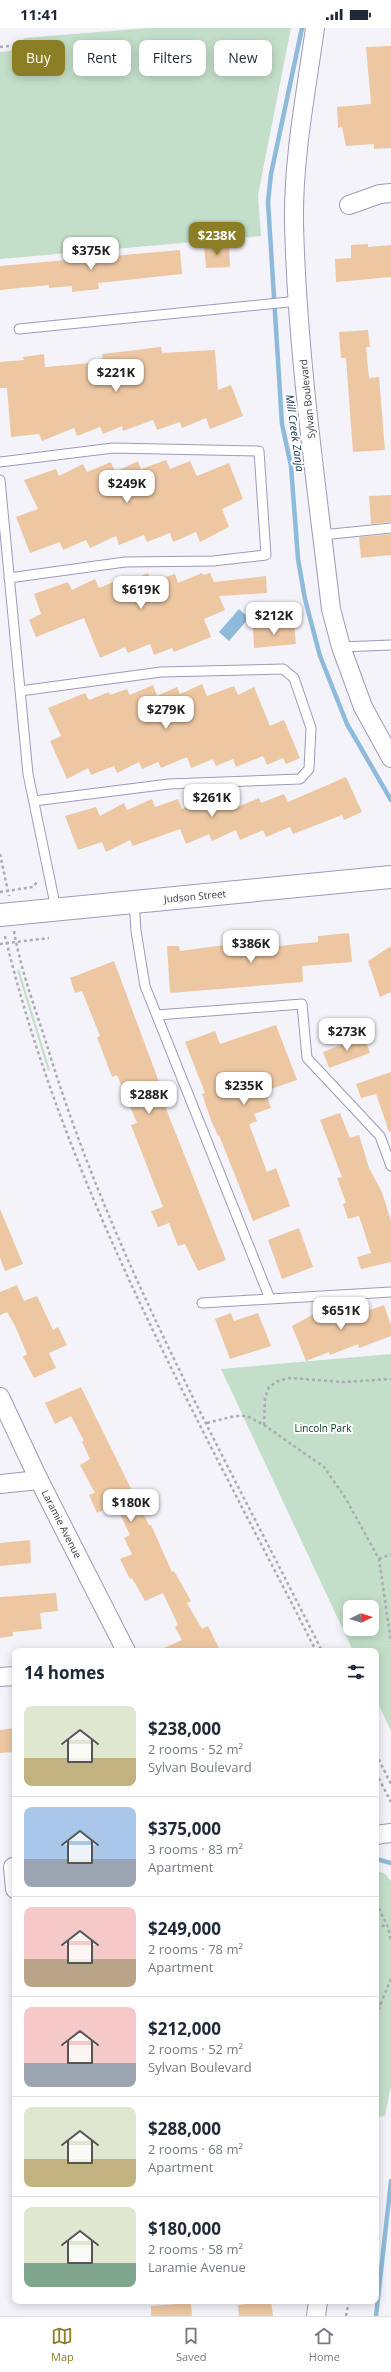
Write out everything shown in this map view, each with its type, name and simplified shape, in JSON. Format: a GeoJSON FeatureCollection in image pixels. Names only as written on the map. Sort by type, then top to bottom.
{"type":"FeatureCollection","features":[{"type":"Feature","properties":{"kind":"main road","name":"Judson Street"},"geometry":{"type":"LineString","coordinates":[[0,915],[391,877]]}},
{"type":"Feature","properties":{"kind":"street","name":"Sylvan Boulevard"},"geometry":{"type":"LineString","coordinates":[[315,28],[297,158],[294,222],[300,332],[331,609],[341,647],[363,707],[391,758]]}},
{"type":"Feature","properties":{"kind":"street"},"geometry":{"type":"LineString","coordinates":[[350,205],[380,194],[391,193]]}},
{"type":"Feature","properties":{"kind":"street","name":"Laramie Avenue"},"geometry":{"type":"LineString","coordinates":[[0,1397],[39,1480],[124,1648]]}},
{"type":"Feature","properties":{"kind":"street"},"geometry":{"type":"LineString","coordinates":[[0,1484],[39,1480]]}},
{"type":"Feature","properties":{"kind":"street"},"geometry":{"type":"LineString","coordinates":[[0,1677],[12,1676]]}},
{"type":"Feature","properties":{"kind":"street"},"geometry":{"type":"LineString","coordinates":[[379,1835],[391,1834]]}},
{"type":"Feature","properties":{"kind":"street"},"geometry":{"type":"LineString","coordinates":[[9,1867],[12,1878]]}},
{"type":"Feature","properties":{"kind":"street"},"geometry":{"type":"LineString","coordinates":[[316,2316],[318,2304]]}},
{"type":"Feature","properties":{"kind":"lane"},"geometry":{"type":"LineString","coordinates":[[19,329],[298,301]]}},
{"type":"Feature","properties":{"kind":"lane"},"geometry":{"type":"LineString","coordinates":[[0,462],[113,448],[259,450],[266,555],[213,561],[125,562],[10,578]]}},
{"type":"Feature","properties":{"kind":"lane"},"geometry":{"type":"LineString","coordinates":[[0,480],[28,774],[56,909]]}},
{"type":"Feature","properties":{"kind":"lane"},"geometry":{"type":"LineString","coordinates":[[322,535],[391,528]]}},
{"type":"Feature","properties":{"kind":"lane"},"geometry":{"type":"LineString","coordinates":[[341,647],[391,645]]}},
{"type":"Feature","properties":{"kind":"lane"},"geometry":{"type":"LineString","coordinates":[[20,691],[161,672],[283,669],[294,678],[311,728],[309,769],[300,780],[169,784],[34,801]]}},
{"type":"Feature","properties":{"kind":"lane"},"geometry":{"type":"LineString","coordinates":[[134,901],[145,986],[270,1299]]}},
{"type":"Feature","properties":{"kind":"lane"},"geometry":{"type":"LineString","coordinates":[[157,1015],[302,1004],[307,1058],[380,1136],[391,1166]]}},
{"type":"Feature","properties":{"kind":"lane"},"geometry":{"type":"LineString","coordinates":[[202,1304],[391,1292]]}},
{"type":"Feature","properties":{"kind":"path"},"geometry":{"type":"LineString","coordinates":[[0,47],[9,46]]}},
{"type":"Feature","properties":{"kind":"path"},"geometry":{"type":"LineString","coordinates":[[0,854],[8,890]]}},
{"type":"Feature","properties":{"kind":"path"},"geometry":{"type":"LineString","coordinates":[[0,892],[33,887],[37,882]]}},
{"type":"Feature","properties":{"kind":"path"},"geometry":{"type":"LineString","coordinates":[[15,935],[69,1115],[92,1177],[131,1268],[320,1648]]}},
{"type":"Feature","properties":{"kind":"path"},"geometry":{"type":"LineString","coordinates":[[6,936],[45,1072],[85,1180],[150,1324],[314,1648]]}},
{"type":"Feature","properties":{"kind":"path"},"geometry":{"type":"LineString","coordinates":[[0,944],[49,938]]}},
{"type":"Feature","properties":{"kind":"path"},"geometry":{"type":"LineString","coordinates":[[264,1425],[265,1398],[269,1387],[278,1381],[289,1378],[344,1382],[391,1379]]}},
{"type":"Feature","properties":{"kind":"path"},"geometry":{"type":"LineString","coordinates":[[207,1423],[235,1416],[247,1416],[264,1425],[324,1468],[346,1499],[379,1559],[391,1642]]}},
{"type":"Feature","properties":{"kind":"path"},"geometry":{"type":"LineString","coordinates":[[379,1559],[391,1554]]}},
{"type":"Feature","properties":{"kind":"path"},"geometry":{"type":"LineString","coordinates":[[387,1615],[391,1617]]}},
{"type":"Feature","properties":{"kind":"path"},"geometry":{"type":"LineString","coordinates":[[379,1760],[391,1784]]}},
{"type":"Feature","properties":{"kind":"path"},"geometry":{"type":"LineString","coordinates":[[379,1778],[391,1802]]}},
{"type":"Feature","properties":{"kind":"path"},"geometry":{"type":"LineString","coordinates":[[379,1910],[388,1927],[391,1940]]}},
{"type":"Feature","properties":{"kind":"path"},"geometry":{"type":"LineString","coordinates":[[379,1925],[388,1927]]}},
{"type":"Feature","properties":{"kind":"path"},"geometry":{"type":"LineString","coordinates":[[379,2009],[391,1978]]}},
{"type":"Feature","properties":{"kind":"path"},"geometry":{"type":"LineString","coordinates":[[346,2316],[348,2304]]}},
{"type":"Feature","properties":{"kind":"green space"},"geometry":{"type":"Polygon","coordinates":[[[147,28],[291,28],[258,195],[261,236],[0,259],[0,52],[10,51],[12,49],[12,76],[65,76],[65,40],[23,40],[25,38],[147,28]]]}},
{"type":"Feature","properties":{"kind":"green space"},"geometry":{"type":"Polygon","coordinates":[[[19,969],[50,1070],[48,1071],[17,970],[19,969]]]}},
{"type":"Feature","properties":{"kind":"green space","name":"Lincoln Park"},"geometry":{"type":"Polygon","coordinates":[[[391,1354],[391,1731],[379,1705],[379,1648],[352,1648],[346,1636],[379,1636],[379,1600],[343,1600],[343,1630],[221,1369],[391,1354]]]}},
{"type":"Feature","properties":{"kind":"green space"},"geometry":{"type":"Polygon","coordinates":[[[379,1872],[384,1873],[391,1881],[391,2086],[385,2116],[379,2117],[379,1872]]]}},
{"type":"Feature","properties":{"kind":"water"},"geometry":{"type":"Polygon","coordinates":[[[239,609],[249,618],[229,641],[219,632],[239,609]]]}},
{"type":"Feature","properties":{"kind":"building"},"geometry":{"type":"Polygon","coordinates":[[[391,46],[391,148],[374,149],[374,144],[346,146],[342,127],[338,128],[337,107],[371,104],[366,47],[391,46]]]}},
{"type":"Feature","properties":{"kind":"building"},"geometry":{"type":"Polygon","coordinates":[[[229,243],[230,267],[206,268],[204,245],[229,243]]]}},
{"type":"Feature","properties":{"kind":"building"},"geometry":{"type":"Polygon","coordinates":[[[368,244],[368,247],[391,245],[391,277],[336,282],[335,259],[351,258],[351,245],[368,244]]]}},
{"type":"Feature","properties":{"kind":"building"},"geometry":{"type":"Polygon","coordinates":[[[180,250],[182,274],[98,283],[99,289],[72,292],[72,286],[49,288],[49,285],[0,290],[0,266],[180,250]]]}},
{"type":"Feature","properties":{"kind":"building"},"geometry":{"type":"Polygon","coordinates":[[[368,330],[370,347],[366,347],[369,378],[379,377],[385,450],[353,452],[346,358],[341,358],[339,332],[368,330]]]}},
{"type":"Feature","properties":{"kind":"building"},"geometry":{"type":"Polygon","coordinates":[[[161,347],[162,353],[215,350],[218,390],[231,385],[243,416],[210,429],[206,418],[182,428],[180,422],[157,430],[153,420],[123,431],[122,426],[103,434],[100,427],[77,436],[74,428],[42,441],[39,434],[11,437],[7,388],[0,388],[0,362],[24,360],[23,357],[44,354],[45,367],[103,362],[102,354],[161,347]]]}},
{"type":"Feature","properties":{"kind":"building"},"geometry":{"type":"Polygon","coordinates":[[[166,460],[170,469],[190,461],[197,476],[229,463],[243,499],[222,509],[229,527],[200,542],[196,532],[173,542],[170,533],[147,542],[144,535],[119,545],[116,536],[90,548],[86,540],[63,550],[60,542],[30,553],[16,517],[38,509],[24,480],[56,469],[59,476],[83,464],[87,472],[111,462],[115,472],[138,461],[141,469],[166,460]]]}},
{"type":"Feature","properties":{"kind":"building"},"geometry":{"type":"Polygon","coordinates":[[[391,495],[391,522],[371,524],[369,496],[391,495]]]}},
{"type":"Feature","properties":{"kind":"building"},"geometry":{"type":"Polygon","coordinates":[[[391,534],[391,555],[361,558],[359,537],[391,534]]]}},
{"type":"Feature","properties":{"kind":"building"},"geometry":{"type":"Polygon","coordinates":[[[148,573],[151,582],[175,574],[178,583],[202,573],[203,575],[210,573],[214,582],[266,576],[267,593],[219,596],[225,610],[204,619],[211,637],[174,652],[172,648],[154,655],[150,644],[128,653],[125,647],[100,658],[84,618],[36,637],[29,620],[41,614],[34,594],[68,582],[72,590],[95,579],[99,588],[123,578],[125,583],[148,573]]]}},
{"type":"Feature","properties":{"kind":"building"},"geometry":{"type":"Polygon","coordinates":[[[294,625],[296,644],[254,648],[253,628],[294,625]]]}},
{"type":"Feature","properties":{"kind":"building"},"geometry":{"type":"Polygon","coordinates":[[[202,684],[207,696],[234,686],[238,695],[254,687],[270,726],[284,720],[300,758],[286,764],[283,758],[267,765],[263,756],[236,767],[233,759],[216,766],[213,759],[191,768],[187,757],[161,768],[158,762],[142,769],[139,762],[117,773],[114,766],[91,775],[88,768],[67,779],[50,741],[61,736],[48,708],[85,693],[89,700],[109,692],[110,695],[127,689],[130,695],[153,685],[157,696],[177,687],[180,694],[202,684]]]}},
{"type":"Feature","properties":{"kind":"building"},"geometry":{"type":"Polygon","coordinates":[[[346,777],[362,812],[344,820],[342,815],[293,834],[290,827],[266,837],[263,830],[240,840],[236,830],[212,841],[209,834],[186,844],[180,829],[133,846],[130,840],[106,852],[102,842],[78,850],[65,816],[96,807],[100,816],[124,803],[127,810],[152,799],[155,807],[178,799],[182,809],[205,800],[208,808],[231,799],[235,808],[259,798],[261,803],[284,794],[288,802],[346,777]]]}},
{"type":"Feature","properties":{"kind":"building"},"geometry":{"type":"Polygon","coordinates":[[[349,933],[352,962],[302,966],[303,982],[170,993],[167,946],[179,946],[180,951],[225,945],[269,943],[269,947],[318,942],[318,936],[349,933]]]}},
{"type":"Feature","properties":{"kind":"building"},"geometry":{"type":"Polygon","coordinates":[[[391,946],[391,992],[380,997],[368,961],[391,946]]]}},
{"type":"Feature","properties":{"kind":"building"},"geometry":{"type":"Polygon","coordinates":[[[114,961],[162,1090],[159,1091],[226,1260],[198,1271],[185,1244],[178,1246],[169,1223],[158,1227],[151,1211],[163,1207],[131,1125],[137,1123],[117,1075],[112,1077],[97,1037],[100,1036],[82,991],[75,993],[70,978],[114,961]]]}},
{"type":"Feature","properties":{"kind":"building"},"geometry":{"type":"Polygon","coordinates":[[[276,1025],[297,1080],[265,1091],[271,1108],[254,1114],[257,1121],[249,1124],[267,1172],[276,1168],[290,1206],[253,1221],[219,1135],[218,1136],[211,1120],[202,1094],[205,1093],[185,1042],[215,1031],[220,1044],[276,1025]]]}},
{"type":"Feature","properties":{"kind":"building"},"geometry":{"type":"Polygon","coordinates":[[[364,1036],[370,1053],[329,1068],[323,1052],[364,1036]]]}},
{"type":"Feature","properties":{"kind":"building"},"geometry":{"type":"Polygon","coordinates":[[[391,1072],[391,1131],[389,1132],[376,1094],[361,1098],[356,1084],[391,1072]]]}},
{"type":"Feature","properties":{"kind":"building"},"geometry":{"type":"Polygon","coordinates":[[[340,1113],[350,1138],[359,1135],[369,1168],[382,1192],[391,1221],[391,1262],[361,1269],[357,1257],[371,1253],[359,1216],[348,1219],[343,1204],[346,1203],[337,1178],[342,1177],[320,1120],[340,1113]]]}},
{"type":"Feature","properties":{"kind":"building"},"geometry":{"type":"Polygon","coordinates":[[[0,1209],[23,1264],[5,1271],[0,1258],[0,1209]]]}},
{"type":"Feature","properties":{"kind":"building"},"geometry":{"type":"Polygon","coordinates":[[[299,1228],[313,1267],[282,1279],[268,1240],[299,1228]]]}},
{"type":"Feature","properties":{"kind":"building"},"geometry":{"type":"Polygon","coordinates":[[[17,1285],[24,1301],[37,1296],[53,1330],[58,1327],[67,1345],[49,1353],[56,1368],[34,1378],[23,1357],[27,1354],[15,1326],[7,1312],[0,1315],[0,1292],[17,1285]]]}},
{"type":"Feature","properties":{"kind":"building"},"geometry":{"type":"Polygon","coordinates":[[[384,1305],[391,1325],[391,1336],[359,1348],[358,1344],[330,1355],[329,1352],[306,1361],[292,1326],[323,1309],[326,1317],[353,1306],[356,1315],[384,1305]]]}},
{"type":"Feature","properties":{"kind":"building"},"geometry":{"type":"Polygon","coordinates":[[[231,1313],[234,1321],[258,1313],[271,1346],[230,1359],[215,1319],[231,1313]]]}},
{"type":"Feature","properties":{"kind":"building"},"geometry":{"type":"Polygon","coordinates":[[[81,1387],[149,1525],[151,1525],[172,1572],[174,1571],[191,1601],[187,1603],[202,1629],[208,1626],[219,1648],[164,1648],[182,1640],[175,1627],[178,1625],[163,1593],[145,1601],[132,1578],[130,1579],[120,1559],[132,1554],[124,1538],[130,1535],[115,1504],[97,1513],[89,1495],[95,1493],[80,1465],[90,1459],[82,1442],[84,1441],[71,1416],[55,1424],[45,1403],[81,1387]]]}},
{"type":"Feature","properties":{"kind":"building"},"geometry":{"type":"Polygon","coordinates":[[[30,1540],[31,1563],[0,1566],[0,1543],[30,1540]]]}},
{"type":"Feature","properties":{"kind":"building"},"geometry":{"type":"Polygon","coordinates":[[[56,1593],[58,1611],[40,1613],[42,1629],[13,1632],[13,1636],[0,1638],[0,1597],[56,1593]]]}},
{"type":"Feature","properties":{"kind":"building"},"geometry":{"type":"Polygon","coordinates":[[[12,1728],[12,1752],[0,1753],[0,1730],[12,1728]]]}},
{"type":"Feature","properties":{"kind":"building"},"geometry":{"type":"Polygon","coordinates":[[[191,2304],[192,2316],[151,2316],[151,2306],[191,2304]]]}},
{"type":"Feature","properties":{"kind":"building"},"geometry":{"type":"Polygon","coordinates":[[[271,2304],[273,2316],[239,2316],[238,2305],[271,2304]]]}},
{"type":"Feature","properties":{"kind":"waterway","name":"Mill Creek Zanja"},"geometry":{"type":"LineString","coordinates":[[302,28],[271,174],[268,202],[282,424],[291,466],[298,559],[305,599],[320,656],[347,724],[391,800]]}},
{"type":"Feature","properties":{"kind":"waterway"},"geometry":{"type":"LineString","coordinates":[[379,1860],[391,1863]]}},
{"type":"Feature","properties":{"kind":"waterway","name":"Mill Creek Zanja"},"geometry":{"type":"LineString","coordinates":[[379,2289],[391,2181]]}},
{"type":"Feature","properties":{"kind":"waterway","name":"Mill Creek Zanja"},"geometry":{"type":"LineString","coordinates":[[376,2316],[377,2304]]}}]}
